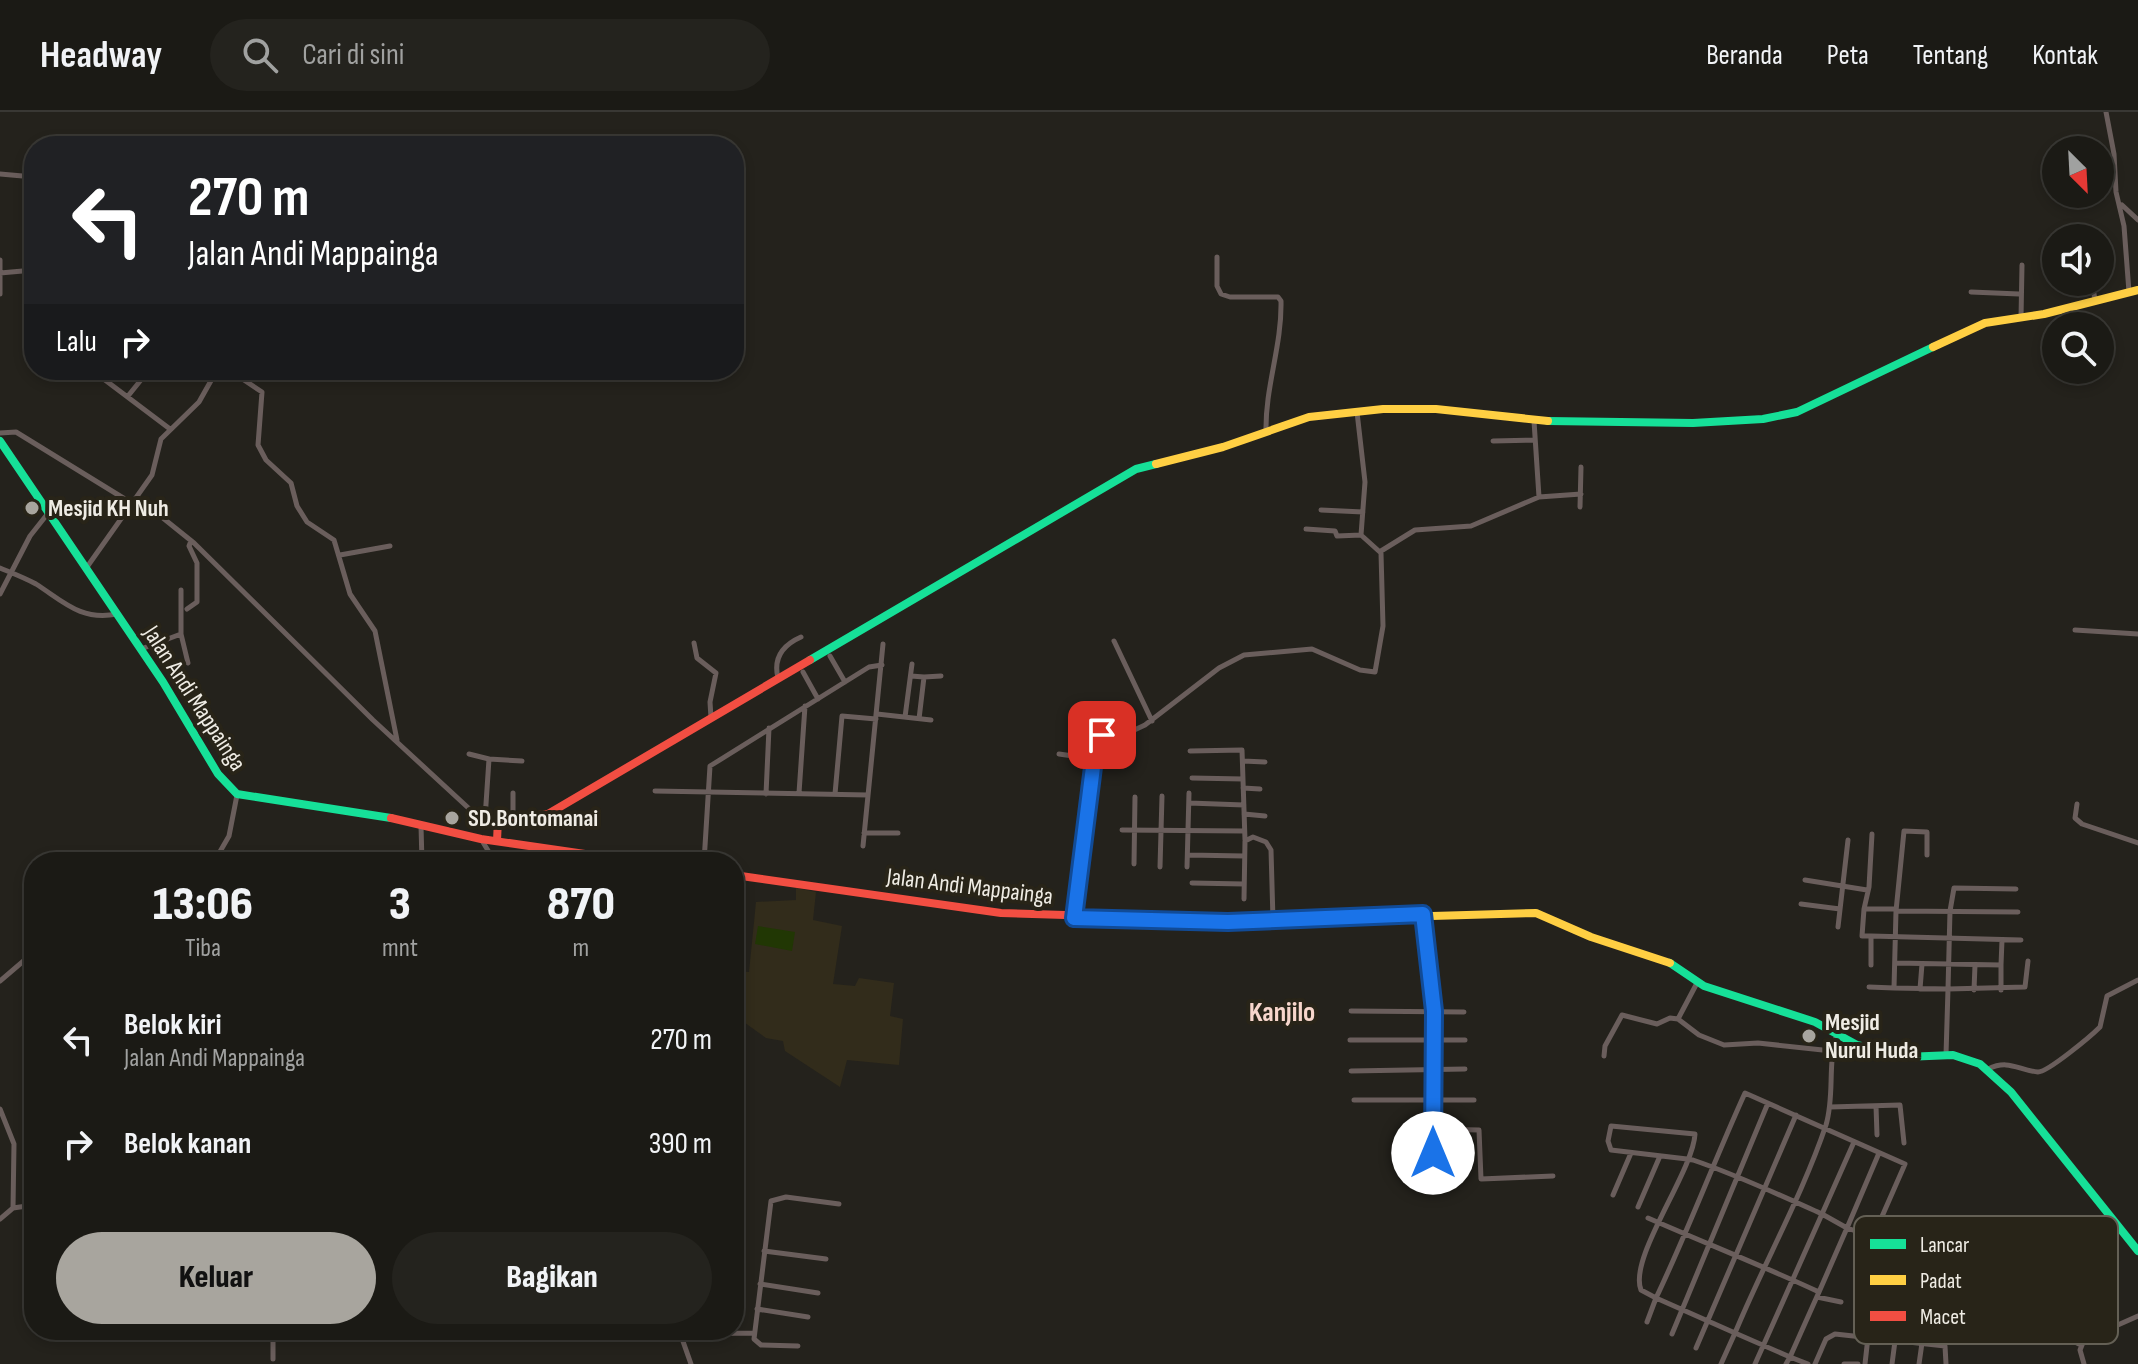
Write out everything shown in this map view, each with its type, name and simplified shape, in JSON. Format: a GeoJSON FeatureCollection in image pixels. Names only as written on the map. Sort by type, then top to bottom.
{"type":"FeatureCollection","features":[{"type":"Feature","properties":{"kind":"main road"},"geometry":{"type":"LineString","coordinates":[[497,841],[498,819],[548,814],[1128,472],[1267,433],[1309,417],[1357,412],[1436,409],[1534,421],[1693,423],[1788,415],[1985,323],[2021,318],[2134,291]]}},
{"type":"Feature","properties":{"kind":"main road","name":"Jalan Andi Mappainga"},"geometry":{"type":"LineString","coordinates":[[0,441],[141,649],[218,774],[237,794],[283,803],[364,811],[481,839],[556,852]]}},
{"type":"Feature","properties":{"kind":"main road","name":"Jalan Andi Mappainga"},"geometry":{"type":"LineString","coordinates":[[744,876],[1001,913],[1074,918],[1273,921],[1423,914],[1536,913],[1591,937],[1662,958],[1697,983],[1815,1022],[1857,1045],[1895,1055],[1946,1055],[1972,1060],[1988,1069],[2011,1092],[2110,1216]]}},
{"type":"Feature","properties":{"kind":"main road","name":"Jalan Andi Mappainga"},"geometry":{"type":"LineString","coordinates":[[2118,1226],[2138,1251]]}},
{"type":"Feature","properties":{"kind":"street"},"geometry":{"type":"LineString","coordinates":[[2106,112],[2114,154],[2116,192],[2121,204],[2134,291]]}},
{"type":"Feature","properties":{"kind":"street"},"geometry":{"type":"LineString","coordinates":[[0,174],[24,176]]}},
{"type":"Feature","properties":{"kind":"street"},"geometry":{"type":"LineString","coordinates":[[2121,204],[2138,220]]}},
{"type":"Feature","properties":{"kind":"street"},"geometry":{"type":"LineString","coordinates":[[1217,257],[1217,286],[1221,294],[1230,297],[1278,297],[1281,301],[1278,347],[1266,394],[1267,433]]}},
{"type":"Feature","properties":{"kind":"street"},"geometry":{"type":"LineString","coordinates":[[0,260],[0,294]]}},
{"type":"Feature","properties":{"kind":"street"},"geometry":{"type":"LineString","coordinates":[[2021,318],[2019,294],[2022,265]]}},
{"type":"Feature","properties":{"kind":"street"},"geometry":{"type":"LineString","coordinates":[[1,272],[24,271]]}},
{"type":"Feature","properties":{"kind":"street"},"geometry":{"type":"LineString","coordinates":[[1971,292],[2019,294]]}},
{"type":"Feature","properties":{"kind":"street"},"geometry":{"type":"LineString","coordinates":[[2094,296],[2095,300]]}},
{"type":"Feature","properties":{"kind":"street"},"geometry":{"type":"LineString","coordinates":[[105,380],[170,429]]}},
{"type":"Feature","properties":{"kind":"street"},"geometry":{"type":"LineString","coordinates":[[128,396],[141,380]]}},
{"type":"Feature","properties":{"kind":"street"},"geometry":{"type":"LineString","coordinates":[[87,567],[117,521],[138,498],[157,464],[161,439],[202,398],[212,380]]}},
{"type":"Feature","properties":{"kind":"street"},"geometry":{"type":"LineString","coordinates":[[244,380],[262,392],[257,433],[261,453],[291,483],[297,506],[307,522],[334,540],[350,594],[375,631],[397,741]]}},
{"type":"Feature","properties":{"kind":"street"},"geometry":{"type":"LineString","coordinates":[[1357,412],[1365,482],[1361,535]]}},
{"type":"Feature","properties":{"kind":"street"},"geometry":{"type":"LineString","coordinates":[[1534,421],[1539,497]]}},
{"type":"Feature","properties":{"kind":"street"},"geometry":{"type":"LineString","coordinates":[[0,433],[16,432],[133,504]]}},
{"type":"Feature","properties":{"kind":"street"},"geometry":{"type":"LineString","coordinates":[[1493,441],[1534,440]]}},
{"type":"Feature","properties":{"kind":"street"},"geometry":{"type":"LineString","coordinates":[[1580,507],[1581,467]]}},
{"type":"Feature","properties":{"kind":"street"},"geometry":{"type":"LineString","coordinates":[[1381,551],[1415,530],[1471,526],[1539,497],[1581,494]]}},
{"type":"Feature","properties":{"kind":"street"},"geometry":{"type":"LineString","coordinates":[[138,498],[191,541],[397,741],[485,819],[498,819]]}},
{"type":"Feature","properties":{"kind":"street"},"geometry":{"type":"LineString","coordinates":[[1321,510],[1363,512]]}},
{"type":"Feature","properties":{"kind":"street"},"geometry":{"type":"LineString","coordinates":[[0,594],[30,536],[50,511]]}},
{"type":"Feature","properties":{"kind":"street"},"geometry":{"type":"LineString","coordinates":[[1074,918],[1094,759],[1101,736],[1130,732],[1152,721],[1219,668],[1244,655],[1312,649],[1360,670],[1375,672],[1383,626],[1381,551],[1361,535],[1337,536],[1335,531],[1306,529]]}},
{"type":"Feature","properties":{"kind":"street"},"geometry":{"type":"LineString","coordinates":[[187,609],[197,602],[197,563],[189,546],[191,541]]}},
{"type":"Feature","properties":{"kind":"street"},"geometry":{"type":"LineString","coordinates":[[340,555],[390,546]]}},
{"type":"Feature","properties":{"kind":"street"},"geometry":{"type":"LineString","coordinates":[[0,568],[35,584],[64,606],[88,615],[117,614]]}},
{"type":"Feature","properties":{"kind":"street"},"geometry":{"type":"LineString","coordinates":[[181,590],[181,634],[188,663]]}},
{"type":"Feature","properties":{"kind":"street"},"geometry":{"type":"LineString","coordinates":[[2075,630],[2138,634]]}},
{"type":"Feature","properties":{"kind":"street"},"geometry":{"type":"LineString","coordinates":[[141,649],[181,634]]}},
{"type":"Feature","properties":{"kind":"street"},"geometry":{"type":"LineString","coordinates":[[778,678],[776,665],[781,651],[801,637]]}},
{"type":"Feature","properties":{"kind":"street"},"geometry":{"type":"LineString","coordinates":[[1114,641],[1152,721]]}},
{"type":"Feature","properties":{"kind":"street"},"geometry":{"type":"LineString","coordinates":[[694,643],[697,658],[716,673],[711,718]]}},
{"type":"Feature","properties":{"kind":"street"},"geometry":{"type":"LineString","coordinates":[[863,846],[883,644]]}},
{"type":"Feature","properties":{"kind":"street"},"geometry":{"type":"LineString","coordinates":[[830,656],[845,682]]}},
{"type":"Feature","properties":{"kind":"street"},"geometry":{"type":"LineString","coordinates":[[905,717],[912,664]]}},
{"type":"Feature","properties":{"kind":"street"},"geometry":{"type":"LineString","coordinates":[[705,852],[710,766],[869,667],[882,665]]}},
{"type":"Feature","properties":{"kind":"street"},"geometry":{"type":"LineString","coordinates":[[803,672],[818,699]]}},
{"type":"Feature","properties":{"kind":"street"},"geometry":{"type":"LineString","coordinates":[[911,676],[941,676]]}},
{"type":"Feature","properties":{"kind":"street"},"geometry":{"type":"LineString","coordinates":[[919,719],[924,677]]}},
{"type":"Feature","properties":{"kind":"street"},"geometry":{"type":"LineString","coordinates":[[799,793],[805,706]]}},
{"type":"Feature","properties":{"kind":"street"},"geometry":{"type":"LineString","coordinates":[[835,794],[842,716],[931,720]]}},
{"type":"Feature","properties":{"kind":"street"},"geometry":{"type":"LineString","coordinates":[[766,794],[769,728]]}},
{"type":"Feature","properties":{"kind":"street"},"geometry":{"type":"LineString","coordinates":[[1190,751],[1242,750],[1244,899]]}},
{"type":"Feature","properties":{"kind":"street"},"geometry":{"type":"LineString","coordinates":[[469,754],[522,761]]}},
{"type":"Feature","properties":{"kind":"street"},"geometry":{"type":"LineString","coordinates":[[1059,754],[1094,759]]}},
{"type":"Feature","properties":{"kind":"street"},"geometry":{"type":"LineString","coordinates":[[485,819],[489,759]]}},
{"type":"Feature","properties":{"kind":"street"},"geometry":{"type":"LineString","coordinates":[[1243,761],[1265,762]]}},
{"type":"Feature","properties":{"kind":"street"},"geometry":{"type":"LineString","coordinates":[[1192,778],[1243,779]]}},
{"type":"Feature","properties":{"kind":"street"},"geometry":{"type":"LineString","coordinates":[[1243,788],[1260,789]]}},
{"type":"Feature","properties":{"kind":"street"},"geometry":{"type":"LineString","coordinates":[[655,791],[868,795]]}},
{"type":"Feature","properties":{"kind":"street"},"geometry":{"type":"LineString","coordinates":[[513,793],[513,818]]}},
{"type":"Feature","properties":{"kind":"street"},"geometry":{"type":"LineString","coordinates":[[1187,867],[1189,793]]}},
{"type":"Feature","properties":{"kind":"street"},"geometry":{"type":"LineString","coordinates":[[220,852],[229,836],[237,794]]}},
{"type":"Feature","properties":{"kind":"street"},"geometry":{"type":"LineString","coordinates":[[1160,867],[1162,796]]}},
{"type":"Feature","properties":{"kind":"street"},"geometry":{"type":"LineString","coordinates":[[1134,864],[1135,797]]}},
{"type":"Feature","properties":{"kind":"street"},"geometry":{"type":"LineString","coordinates":[[1189,803],[1244,805]]}},
{"type":"Feature","properties":{"kind":"street"},"geometry":{"type":"LineString","coordinates":[[2077,804],[2075,818],[2082,824],[2138,843]]}},
{"type":"Feature","properties":{"kind":"street"},"geometry":{"type":"LineString","coordinates":[[1244,814],[1265,816]]}},
{"type":"Feature","properties":{"kind":"street"},"geometry":{"type":"LineString","coordinates":[[421,826],[422,852]]}},
{"type":"Feature","properties":{"kind":"street"},"geometry":{"type":"LineString","coordinates":[[1122,830],[1244,831]]}},
{"type":"Feature","properties":{"kind":"street"},"geometry":{"type":"LineString","coordinates":[[1894,988],[1896,910],[1904,831],[1927,832],[1927,855]]}},
{"type":"Feature","properties":{"kind":"street"},"geometry":{"type":"LineString","coordinates":[[864,833],[898,833]]}},
{"type":"Feature","properties":{"kind":"street"},"geometry":{"type":"LineString","coordinates":[[1872,834],[1862,936],[2021,940]]}},
{"type":"Feature","properties":{"kind":"street"},"geometry":{"type":"LineString","coordinates":[[1245,841],[1253,837],[1266,842],[1271,850],[1273,921]]}},
{"type":"Feature","properties":{"kind":"street"},"geometry":{"type":"LineString","coordinates":[[481,839],[487,852]]}},
{"type":"Feature","properties":{"kind":"street"},"geometry":{"type":"LineString","coordinates":[[1838,927],[1848,840]]}},
{"type":"Feature","properties":{"kind":"street"},"geometry":{"type":"LineString","coordinates":[[1188,855],[1244,856]]}},
{"type":"Feature","properties":{"kind":"street"},"geometry":{"type":"LineString","coordinates":[[1805,880],[1867,890]]}},
{"type":"Feature","properties":{"kind":"street"},"geometry":{"type":"LineString","coordinates":[[1192,883],[1244,884]]}},
{"type":"Feature","properties":{"kind":"street"},"geometry":{"type":"LineString","coordinates":[[1946,1055],[1953,891],[1957,886],[2016,889]]}},
{"type":"Feature","properties":{"kind":"street"},"geometry":{"type":"LineString","coordinates":[[1801,904],[1840,909]]}},
{"type":"Feature","properties":{"kind":"street"},"geometry":{"type":"LineString","coordinates":[[1864,909],[2018,912]]}},
{"type":"Feature","properties":{"kind":"street"},"geometry":{"type":"LineString","coordinates":[[1423,914],[1434,1011],[1433,1153]]}},
{"type":"Feature","properties":{"kind":"street"},"geometry":{"type":"LineString","coordinates":[[1871,936],[1871,965]]}},
{"type":"Feature","properties":{"kind":"street"},"geometry":{"type":"LineString","coordinates":[[2001,990],[2002,940]]}},
{"type":"Feature","properties":{"kind":"street"},"geometry":{"type":"LineString","coordinates":[[0,981],[24,961]]}},
{"type":"Feature","properties":{"kind":"street"},"geometry":{"type":"LineString","coordinates":[[1869,987],[2001,990],[2025,987],[2028,961]]}},
{"type":"Feature","properties":{"kind":"street"},"geometry":{"type":"LineString","coordinates":[[1896,963],[2001,965]]}},
{"type":"Feature","properties":{"kind":"street"},"geometry":{"type":"LineString","coordinates":[[1920,989],[1922,964]]}},
{"type":"Feature","properties":{"kind":"street"},"geometry":{"type":"LineString","coordinates":[[1974,990],[1975,965]]}},
{"type":"Feature","properties":{"kind":"street"},"geometry":{"type":"LineString","coordinates":[[1988,1069],[2008,1063],[2041,1072],[2056,1065],[2075,1044],[2100,1027],[2107,996],[2138,980]]}},
{"type":"Feature","properties":{"kind":"street"},"geometry":{"type":"LineString","coordinates":[[1678,1019],[1697,983]]}},
{"type":"Feature","properties":{"kind":"street"},"geometry":{"type":"LineString","coordinates":[[1351,1011],[1464,1012]]}},
{"type":"Feature","properties":{"kind":"street"},"geometry":{"type":"LineString","coordinates":[[1604,1056],[1605,1046],[1622,1015],[1657,1024],[1670,1018],[1678,1019],[1699,1035],[1724,1045],[1758,1043],[1832,1051]]}},
{"type":"Feature","properties":{"kind":"street"},"geometry":{"type":"LineString","coordinates":[[1721,1364],[1824,1129],[1830,1107],[1832,1051],[1837,1034]]}},
{"type":"Feature","properties":{"kind":"street"},"geometry":{"type":"LineString","coordinates":[[1350,1040],[1465,1040]]}},
{"type":"Feature","properties":{"kind":"street"},"geometry":{"type":"LineString","coordinates":[[1351,1071],[1465,1069]]}},
{"type":"Feature","properties":{"kind":"street"},"geometry":{"type":"LineString","coordinates":[[1647,1322],[1745,1093],[1905,1164],[1882,1216]]}},
{"type":"Feature","properties":{"kind":"street"},"geometry":{"type":"LineString","coordinates":[[1354,1100],[1474,1100]]}},
{"type":"Feature","properties":{"kind":"street"},"geometry":{"type":"LineString","coordinates":[[1672,1334],[1768,1103]]}},
{"type":"Feature","properties":{"kind":"street"},"geometry":{"type":"LineString","coordinates":[[1876,1106],[1877,1135]]}},
{"type":"Feature","properties":{"kind":"street"},"geometry":{"type":"LineString","coordinates":[[1830,1107],[1902,1107],[1904,1143]]}},
{"type":"Feature","properties":{"kind":"street"},"geometry":{"type":"LineString","coordinates":[[0,1109],[14,1144],[13,1208]]}},
{"type":"Feature","properties":{"kind":"street"},"geometry":{"type":"LineString","coordinates":[[1696,1348],[1796,1115]]}},
{"type":"Feature","properties":{"kind":"street"},"geometry":{"type":"LineString","coordinates":[[1808,1364],[1682,1311],[1641,1290],[1638,1283],[1659,1223],[1687,1159],[1694,1133],[1612,1125],[1609,1148],[1687,1159],[1714,1167],[1854,1230]]}},
{"type":"Feature","properties":{"kind":"street"},"geometry":{"type":"LineString","coordinates":[[1433,1129],[1479,1130],[1481,1179],[1553,1176]]}},
{"type":"Feature","properties":{"kind":"street"},"geometry":{"type":"LineString","coordinates":[[1755,1364],[1854,1142]]}},
{"type":"Feature","properties":{"kind":"street"},"geometry":{"type":"LineString","coordinates":[[1613,1195],[1631,1153]]}},
{"type":"Feature","properties":{"kind":"street"},"geometry":{"type":"LineString","coordinates":[[1786,1364],[1879,1153]]}},
{"type":"Feature","properties":{"kind":"street"},"geometry":{"type":"LineString","coordinates":[[1638,1207],[1660,1156]]}},
{"type":"Feature","properties":{"kind":"street"},"geometry":{"type":"LineString","coordinates":[[798,1346],[757,1344],[754,1333],[771,1201],[776,1197],[839,1204]]}},
{"type":"Feature","properties":{"kind":"street"},"geometry":{"type":"LineString","coordinates":[[0,1219],[13,1208],[24,1206]]}},
{"type":"Feature","properties":{"kind":"street"},"geometry":{"type":"LineString","coordinates":[[1648,1218],[1841,1302]]}},
{"type":"Feature","properties":{"kind":"street"},"geometry":{"type":"LineString","coordinates":[[764,1251],[826,1259]]}},
{"type":"Feature","properties":{"kind":"street"},"geometry":{"type":"LineString","coordinates":[[760,1284],[818,1293]]}},
{"type":"Feature","properties":{"kind":"street"},"geometry":{"type":"LineString","coordinates":[[757,1309],[808,1317]]}},
{"type":"Feature","properties":{"kind":"street"},"geometry":{"type":"LineString","coordinates":[[2118,1328],[2138,1316]]}},
{"type":"Feature","properties":{"kind":"street"},"geometry":{"type":"LineString","coordinates":[[744,1333],[754,1333]]}},
{"type":"Feature","properties":{"kind":"street"},"geometry":{"type":"LineString","coordinates":[[1815,1364],[1831,1335],[1854,1336]]}},
{"type":"Feature","properties":{"kind":"street"},"geometry":{"type":"LineString","coordinates":[[273,1340],[273,1359]]}},
{"type":"Feature","properties":{"kind":"street"},"geometry":{"type":"LineString","coordinates":[[683,1340],[691,1364]]}},
{"type":"Feature","properties":{"kind":"street"},"geometry":{"type":"LineString","coordinates":[[1865,1364],[1867,1344]]}},
{"type":"Feature","properties":{"kind":"street"},"geometry":{"type":"LineString","coordinates":[[1892,1364],[1895,1344]]}},
{"type":"Feature","properties":{"kind":"street"},"geometry":{"type":"LineString","coordinates":[[1919,1364],[1922,1344]]}},
{"type":"Feature","properties":{"kind":"street"},"geometry":{"type":"LineString","coordinates":[[1930,1344],[1946,1346],[1946,1364]]}},
{"type":"Feature","properties":{"kind":"street"},"geometry":{"type":"LineString","coordinates":[[2081,1345],[2084,1364]]}},
{"type":"Feature","properties":{"kind":"street"},"geometry":{"type":"LineString","coordinates":[[1844,1364],[1858,1364]]}},
{"type":"Feature","properties":{"kind":"shaded area"},"geometry":{"type":"Polygon","coordinates":[[[796,888],[816,892],[813,920],[842,926],[833,984],[855,986],[859,978],[894,983],[890,1016],[903,1019],[899,1065],[847,1060],[840,1087],[785,1051],[783,1041],[766,1038],[744,1022],[744,972],[749,972],[756,902],[796,900],[796,888]]]}},
{"type":"Feature","properties":{"kind":"green space"},"geometry":{"type":"Polygon","coordinates":[[[758,926],[795,932],[792,951],[755,944],[758,926]]]}},
{"type":"Feature","properties":{"kind":"traffic: fast"},"geometry":{"type":"LineString","coordinates":[[1548,421],[1693,423],[1763,419],[1797,412],[1933,347]]}},
{"type":"Feature","properties":{"kind":"traffic: fast"},"geometry":{"type":"LineString","coordinates":[[0,441],[163,682],[218,774],[237,794],[391,818]]}},
{"type":"Feature","properties":{"kind":"traffic: fast"},"geometry":{"type":"LineString","coordinates":[[810,660],[1136,469],[1156,464]]}},
{"type":"Feature","properties":{"kind":"traffic: fast"},"geometry":{"type":"LineString","coordinates":[[1670,963],[1704,986],[1815,1022],[1857,1045],[1905,1057],[1953,1055],[1980,1064],[2011,1092],[2110,1216]]}},
{"type":"Feature","properties":{"kind":"traffic: fast"},"geometry":{"type":"LineString","coordinates":[[2118,1226],[2138,1251]]}},
{"type":"Feature","properties":{"kind":"traffic: slow"},"geometry":{"type":"LineString","coordinates":[[1933,347],[1985,323],[2044,314],[2138,290]]}},
{"type":"Feature","properties":{"kind":"traffic: slow"},"geometry":{"type":"LineString","coordinates":[[1156,464],[1223,447],[1309,417],[1383,409],[1436,409],[1548,421]]}},
{"type":"Feature","properties":{"kind":"traffic: slow"},"geometry":{"type":"LineString","coordinates":[[1260,921],[1536,913],[1591,937],[1670,963]]}},
{"type":"Feature","properties":{"kind":"traffic: jam"},"geometry":{"type":"LineString","coordinates":[[497,841],[498,819],[548,814],[810,660]]}},
{"type":"Feature","properties":{"kind":"traffic: jam"},"geometry":{"type":"LineString","coordinates":[[391,818],[481,839],[571,852]]}},
{"type":"Feature","properties":{"kind":"traffic: jam"},"geometry":{"type":"LineString","coordinates":[[744,876],[1001,913],[1260,921]]}},
{"type":"Feature","properties":{"kind":"place","name":"Mesjid KH Nuh"},"geometry":{"type":"Point","coordinates":[32,508]}},
{"type":"Feature","properties":{"kind":"place","name":"SD.Bontomanai"},"geometry":{"type":"Point","coordinates":[452,818]}},
{"type":"Feature","properties":{"kind":"place","name":"Mesjid Nurul Huda"},"geometry":{"type":"Point","coordinates":[1809,1036]}},
{"type":"Feature","properties":{"kind":"district","name":"Kanjilo"},"geometry":{"type":"Point","coordinates":[1282,1011]}},
{"type":"Feature","properties":{"kind":"route"},"geometry":{"type":"LineString","coordinates":[[1102,735],[1097,741],[1094,759],[1074,918],[1268,922],[1423,914],[1434,1011],[1433,1153]]}}]}
